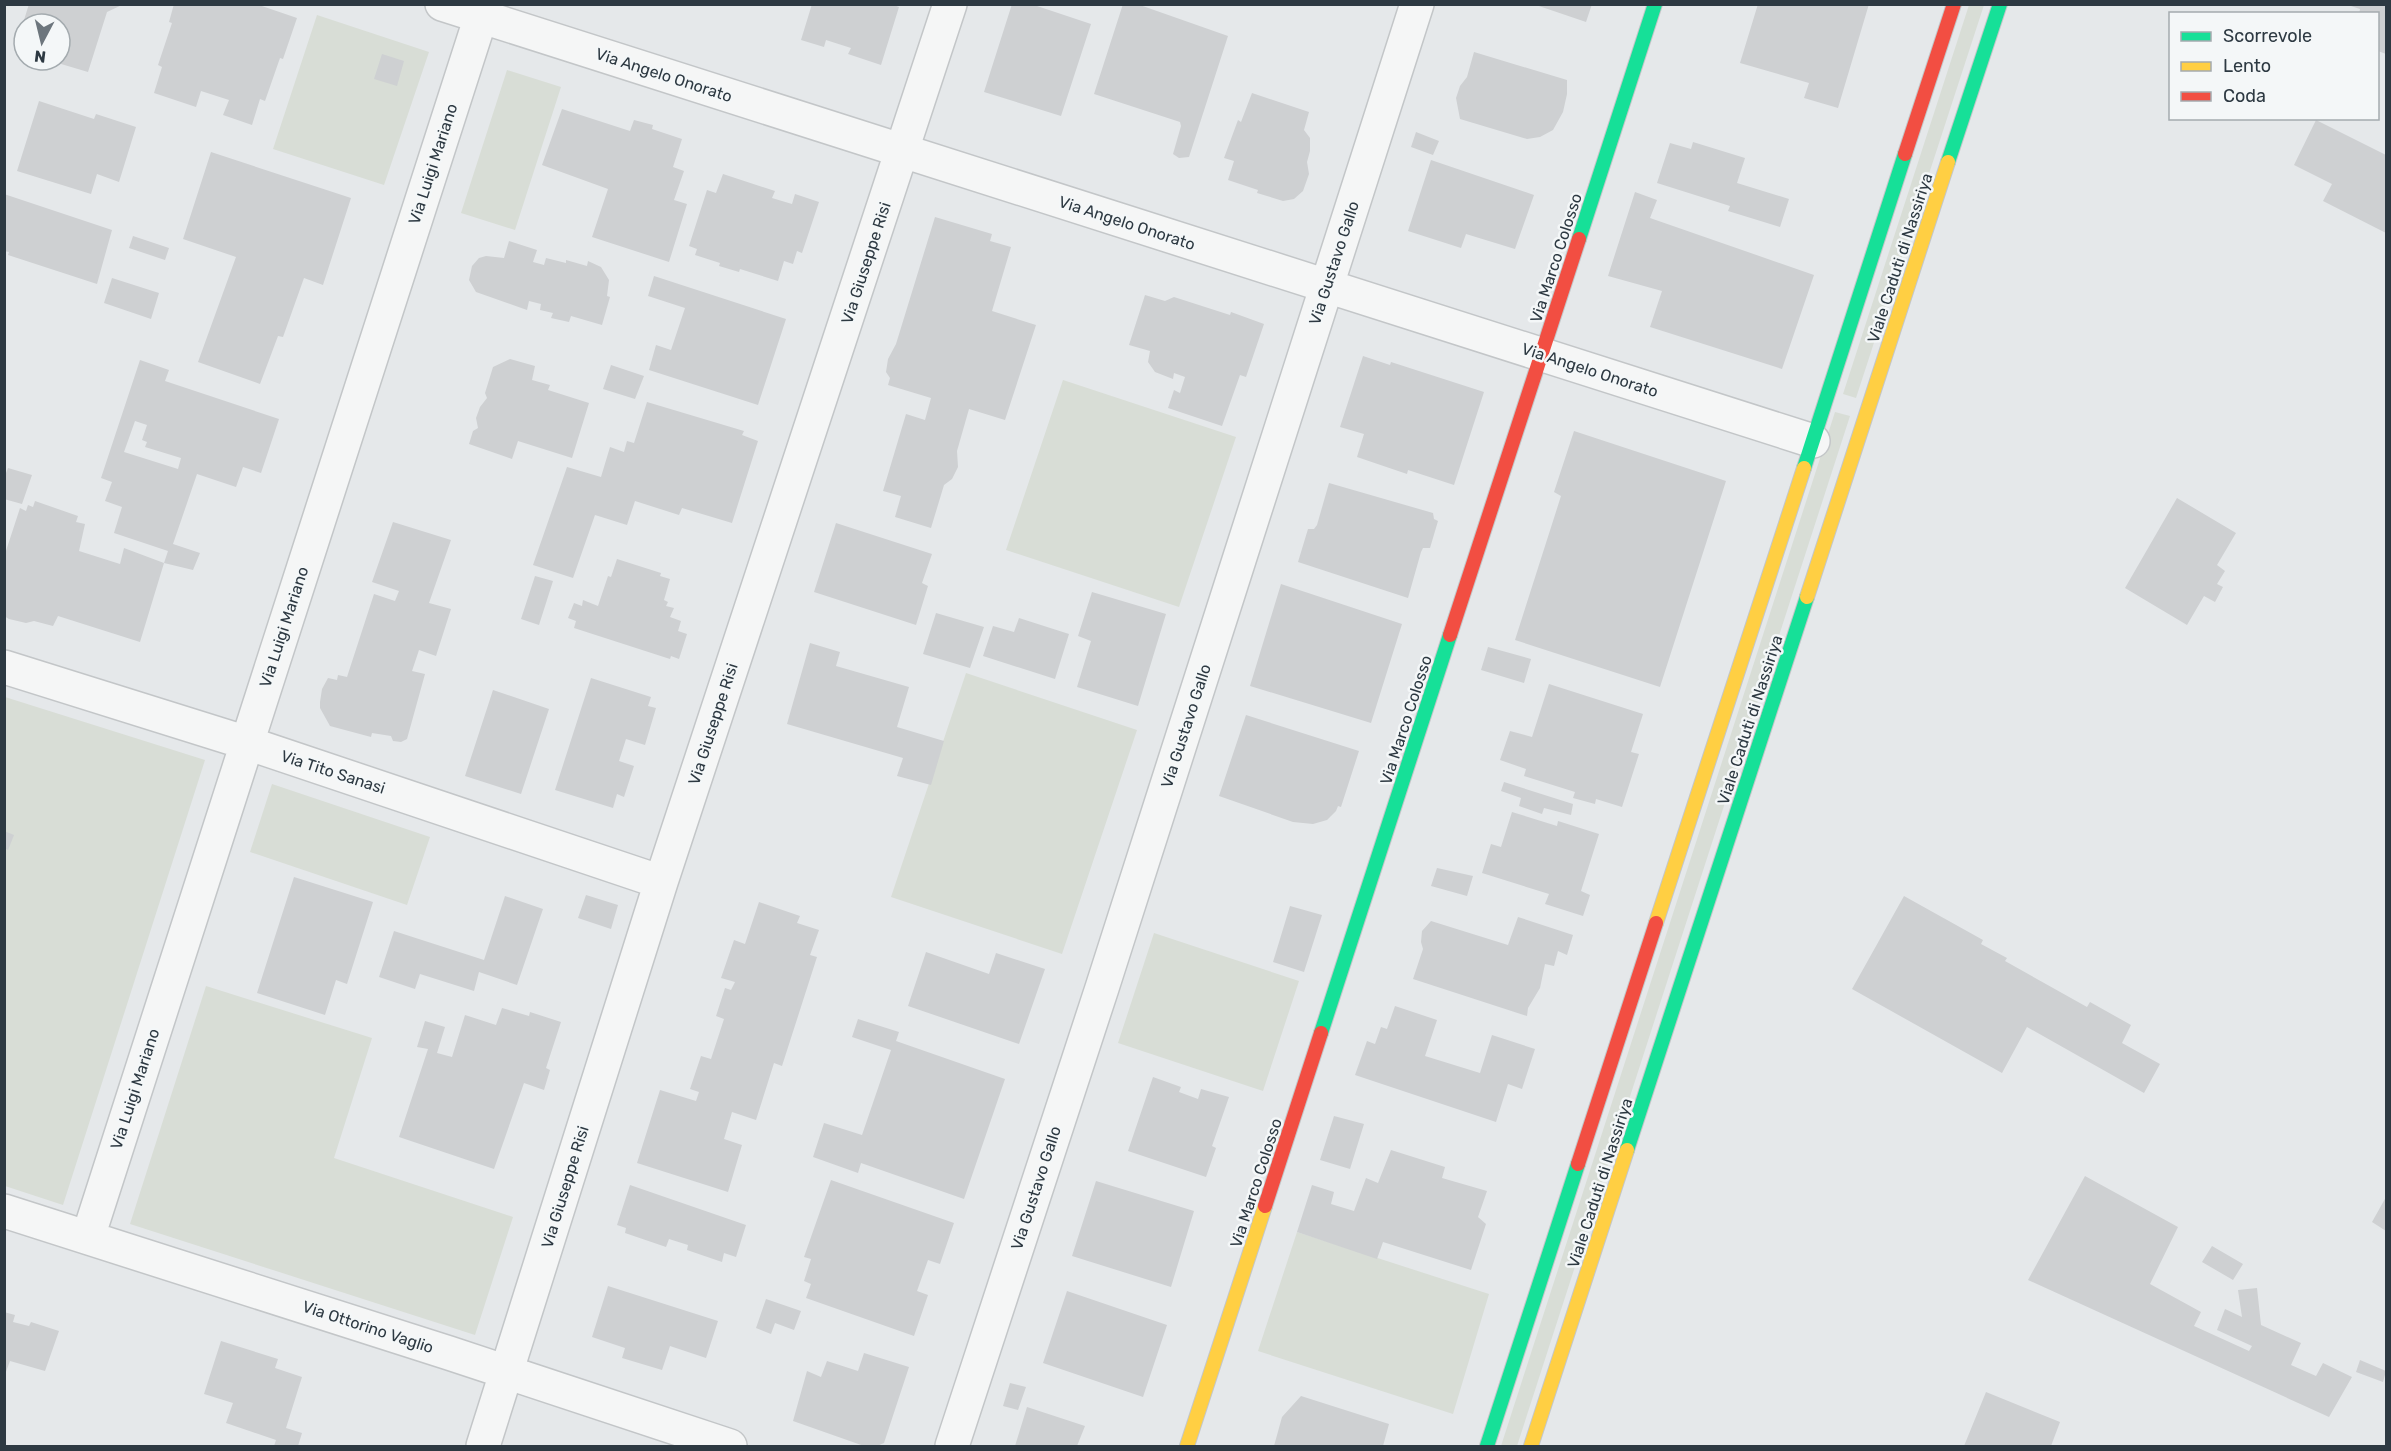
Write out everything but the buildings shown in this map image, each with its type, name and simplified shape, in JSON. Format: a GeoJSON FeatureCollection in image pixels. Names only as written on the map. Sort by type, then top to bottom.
{"type":"FeatureCollection","features":[{"type":"Feature","properties":{"kind":"main road","name":"Via Marco Colosso"},"geometry":{"type":"LineString","coordinates":[[1187,1446],[1655,4]]}},
{"type":"Feature","properties":{"kind":"main road","name":"Viale Caduti di Nassiriya"},"geometry":{"type":"LineString","coordinates":[[1487,1446],[1954,4]]}},
{"type":"Feature","properties":{"kind":"main road","name":"Viale Caduti di Nassiriya"},"geometry":{"type":"LineString","coordinates":[[1531,1446],[2000,4]]}},
{"type":"Feature","properties":{"kind":"street","name":"Via Angelo Onorato"},"geometry":{"type":"LineString","coordinates":[[442,4],[483,11],[904,151],[1813,441]]}},
{"type":"Feature","properties":{"kind":"street","name":"Via Giuseppe Risi"},"geometry":{"type":"LineString","coordinates":[[483,1446],[661,882],[904,151],[950,4]]}},
{"type":"Feature","properties":{"kind":"street","name":"Via Gustavo Gallo"},"geometry":{"type":"LineString","coordinates":[[952,1446],[1417,4]]}},
{"type":"Feature","properties":{"kind":"street","name":"Via Luigi Mariano"},"geometry":{"type":"LineString","coordinates":[[88,1237],[483,11]]}},
{"type":"Feature","properties":{"kind":"street","name":"Via Tito Sanasi"},"geometry":{"type":"LineString","coordinates":[[4,667],[247,744],[661,882]]}},
{"type":"Feature","properties":{"kind":"street","name":"Via Ottorino Vaglio"},"geometry":{"type":"LineString","coordinates":[[4,1211],[730,1446]]}},
{"type":"Feature","properties":{"kind":"shaded area"},"geometry":{"type":"Polygon","coordinates":[[[1969,5],[1984,5],[1856,398],[1843,394],[1969,5]]]}},
{"type":"Feature","properties":{"kind":"shaded area"},"geometry":{"type":"Polygon","coordinates":[[[317,15],[429,52],[384,185],[273,149],[317,15]]]}},
{"type":"Feature","properties":{"kind":"shaded area"},"geometry":{"type":"Polygon","coordinates":[[[507,70],[561,87],[515,230],[461,213],[507,70]]]}},
{"type":"Feature","properties":{"kind":"shaded area"},"geometry":{"type":"Polygon","coordinates":[[[1063,380],[1236,437],[1179,607],[1006,550],[1063,380]]]}},
{"type":"Feature","properties":{"kind":"shaded area"},"geometry":{"type":"Polygon","coordinates":[[[1835,412],[1850,416],[1517,1446],[1501,1446],[1835,412]]]}},
{"type":"Feature","properties":{"kind":"shaded area"},"geometry":{"type":"Polygon","coordinates":[[[966,673],[1137,730],[1062,954],[891,897],[966,673]]]}},
{"type":"Feature","properties":{"kind":"shaded area"},"geometry":{"type":"Polygon","coordinates":[[[5,697],[205,760],[63,1205],[5,1186],[5,697]]]}},
{"type":"Feature","properties":{"kind":"shaded area"},"geometry":{"type":"Polygon","coordinates":[[[272,784],[430,837],[407,905],[250,852],[272,784]]]}},
{"type":"Feature","properties":{"kind":"shaded area"},"geometry":{"type":"Polygon","coordinates":[[[1154,933],[1299,981],[1263,1091],[1118,1043],[1154,933]]]}},
{"type":"Feature","properties":{"kind":"shaded area"},"geometry":{"type":"Polygon","coordinates":[[[206,986],[372,1038],[334,1158],[513,1217],[475,1335],[130,1224],[206,986]]]}},
{"type":"Feature","properties":{"kind":"shaded area"},"geometry":{"type":"Polygon","coordinates":[[[1297,1232],[1489,1294],[1453,1414],[1258,1351],[1297,1232]]]}},
{"type":"Feature","properties":{"kind":"traffic: fast"},"geometry":{"type":"LineString","coordinates":[[1579,239],[1655,4]]}},
{"type":"Feature","properties":{"kind":"traffic: fast"},"geometry":{"type":"LineString","coordinates":[[1948,162],[2000,4]]}},
{"type":"Feature","properties":{"kind":"traffic: fast"},"geometry":{"type":"LineString","coordinates":[[1804,468],[1905,154]]}},
{"type":"Feature","properties":{"kind":"traffic: fast"},"geometry":{"type":"LineString","coordinates":[[1627,1150],[1807,597]]}},
{"type":"Feature","properties":{"kind":"traffic: fast"},"geometry":{"type":"LineString","coordinates":[[1321,1033],[1450,635]]}},
{"type":"Feature","properties":{"kind":"traffic: fast"},"geometry":{"type":"LineString","coordinates":[[1487,1446],[1578,1164]]}},
{"type":"Feature","properties":{"kind":"traffic: slow"},"geometry":{"type":"LineString","coordinates":[[1807,597],[1948,162]]}},
{"type":"Feature","properties":{"kind":"traffic: slow"},"geometry":{"type":"LineString","coordinates":[[1656,923],[1804,468]]}},
{"type":"Feature","properties":{"kind":"traffic: slow"},"geometry":{"type":"LineString","coordinates":[[1531,1446],[1627,1150]]}},
{"type":"Feature","properties":{"kind":"traffic: slow"},"geometry":{"type":"LineString","coordinates":[[1187,1446],[1265,1206]]}},
{"type":"Feature","properties":{"kind":"traffic: jam"},"geometry":{"type":"LineString","coordinates":[[1905,154],[1954,4]]}},
{"type":"Feature","properties":{"kind":"traffic: jam"},"geometry":{"type":"LineString","coordinates":[[1450,635],[1579,239]]}},
{"type":"Feature","properties":{"kind":"traffic: jam"},"geometry":{"type":"LineString","coordinates":[[1578,1164],[1656,923]]}},
{"type":"Feature","properties":{"kind":"traffic: jam"},"geometry":{"type":"LineString","coordinates":[[1265,1206],[1321,1033]]}}]}
